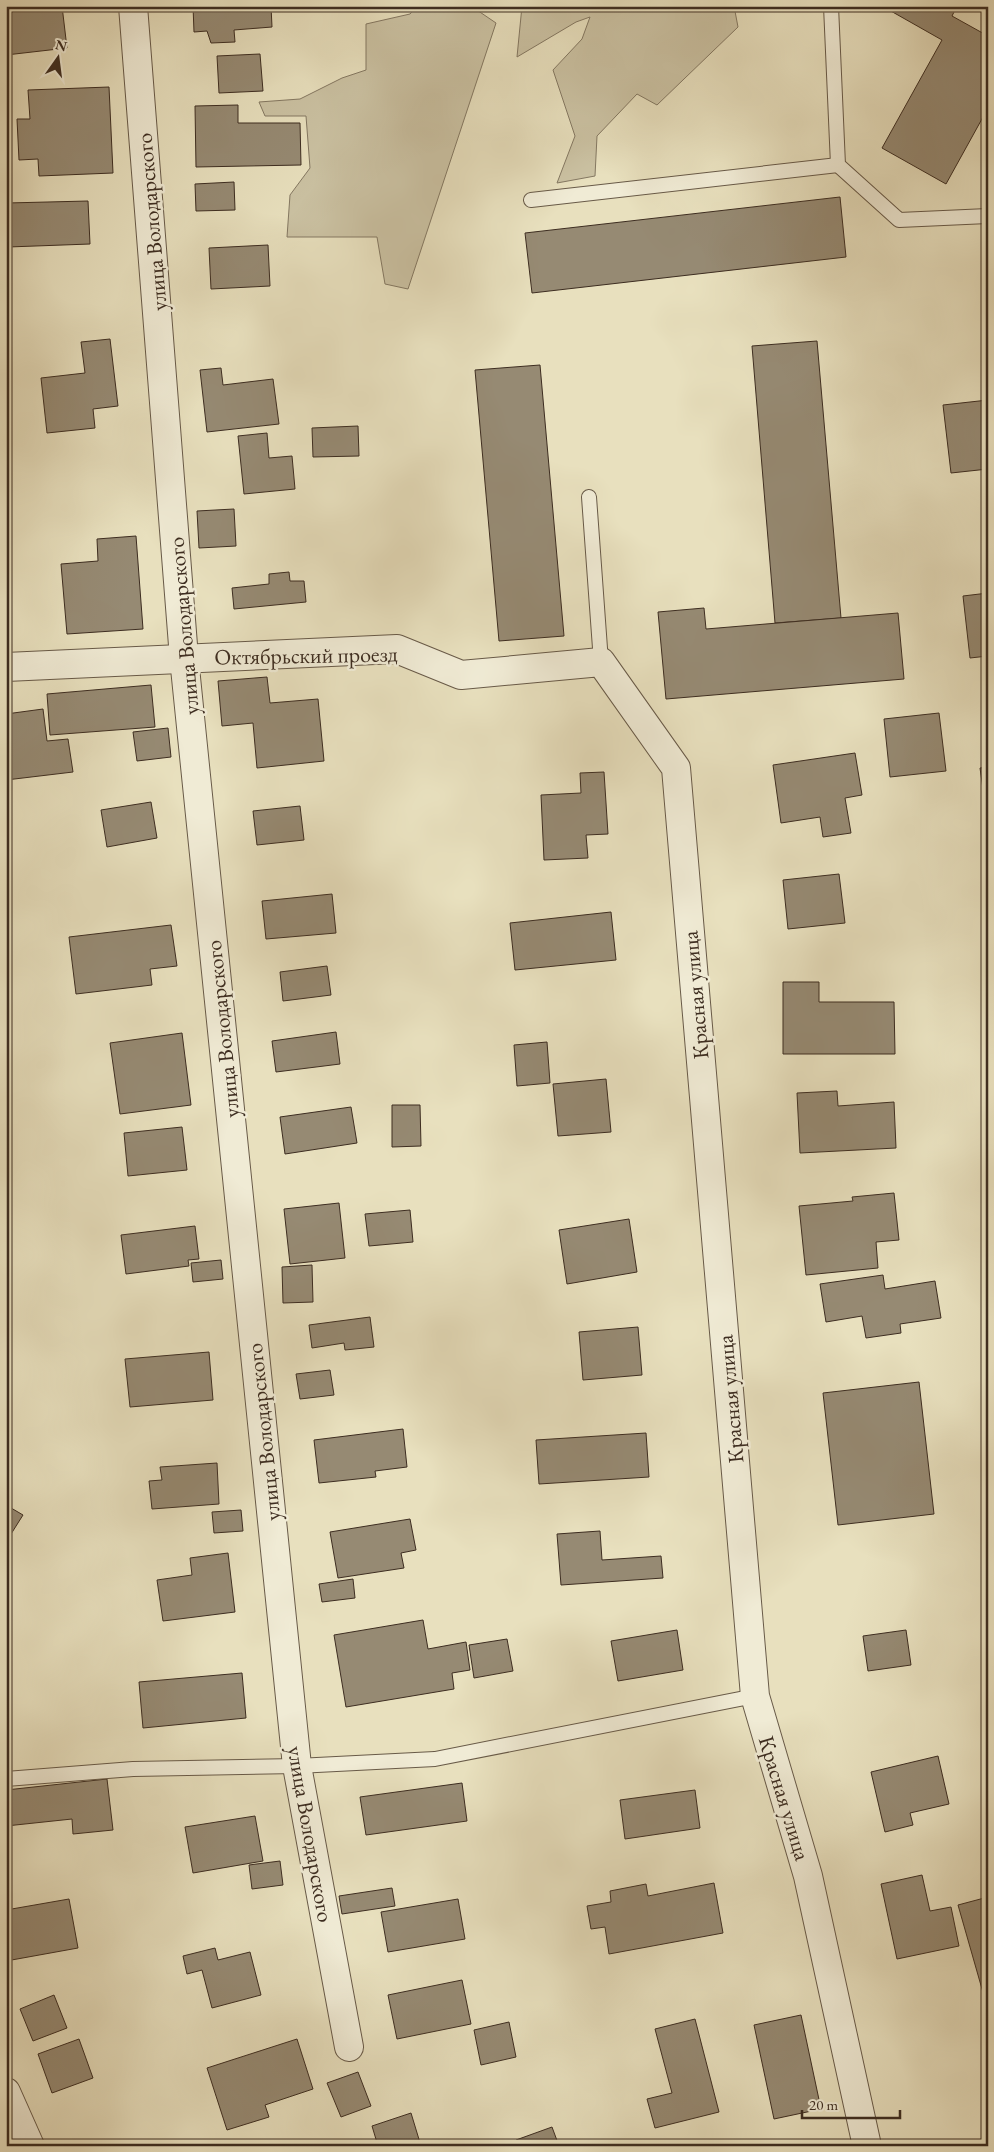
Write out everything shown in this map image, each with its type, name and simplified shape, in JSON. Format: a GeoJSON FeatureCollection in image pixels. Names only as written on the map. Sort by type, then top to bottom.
{"type":"FeatureCollection","features":[{"type":"Feature","properties":{"kind":"street","name":"улица Володарского"},"geometry":{"type":"LineString","coordinates":[[133,6],[184,658],[297,1766],[349,2047]]}},
{"type":"Feature","properties":{"kind":"street","name":"Октябрьский проезд"},"geometry":{"type":"LineString","coordinates":[[6,667],[398,649],[461,675],[601,662]]}},
{"type":"Feature","properties":{"kind":"street","name":"Красная улица"},"geometry":{"type":"LineString","coordinates":[[601,662],[676,768],[755,1696],[808,1876],[867,2146]]}},
{"type":"Feature","properties":{"kind":"street"},"geometry":{"type":"LineString","coordinates":[[6,2092],[30,2146]]}},
{"type":"Feature","properties":{"kind":"lane"},"geometry":{"type":"LineString","coordinates":[[831,6],[838,164],[899,220],[988,216]]}},
{"type":"Feature","properties":{"kind":"lane"},"geometry":{"type":"LineString","coordinates":[[531,200],[838,164]]}},
{"type":"Feature","properties":{"kind":"lane"},"geometry":{"type":"LineString","coordinates":[[588,497],[601,662]]}},
{"type":"Feature","properties":{"kind":"lane"},"geometry":{"type":"LineString","coordinates":[[6,1779],[133,1769],[297,1766],[435,1759],[755,1696]]}},
{"type":"Feature","properties":{"kind":"shaded area"},"geometry":{"type":"Polygon","coordinates":[[[417,6],[471,6],[496,23],[408,289],[385,284],[377,237],[287,237],[290,195],[310,168],[306,116],[265,116],[259,102],[300,99],[342,78],[366,70],[366,24],[410,14],[417,6]]]}},
{"type":"Feature","properties":{"kind":"shaded area"},"geometry":{"type":"Polygon","coordinates":[[[522,6],[734,6],[738,27],[657,105],[637,94],[597,136],[595,176],[557,183],[575,136],[553,70],[582,39],[590,17],[576,22],[517,57],[522,6]]]}},
{"type":"Feature","properties":{"kind":"building"},"geometry":{"type":"Polygon","coordinates":[[[6,6],[62,6],[67,48],[6,55],[6,6]]]}},
{"type":"Feature","properties":{"kind":"building"},"geometry":{"type":"Polygon","coordinates":[[[193,6],[271,6],[272,27],[234,30],[235,42],[211,43],[207,31],[194,32],[193,6]]]}},
{"type":"Feature","properties":{"kind":"building"},"geometry":{"type":"Polygon","coordinates":[[[882,6],[957,6],[952,16],[988,36],[988,108],[946,184],[882,148],[942,40],[882,6]]]}},
{"type":"Feature","properties":{"kind":"building"},"geometry":{"type":"Polygon","coordinates":[[[260,54],[263,91],[219,93],[217,56],[260,54]]]}},
{"type":"Feature","properties":{"kind":"building"},"geometry":{"type":"Polygon","coordinates":[[[109,87],[113,173],[39,176],[38,159],[19,160],[17,119],[30,119],[28,90],[109,87]]]}},
{"type":"Feature","properties":{"kind":"building"},"geometry":{"type":"Polygon","coordinates":[[[238,105],[238,123],[300,123],[301,165],[196,167],[195,106],[238,105]]]}},
{"type":"Feature","properties":{"kind":"building"},"geometry":{"type":"Polygon","coordinates":[[[234,182],[235,210],[196,211],[195,184],[234,182]]]}},
{"type":"Feature","properties":{"kind":"building"},"geometry":{"type":"Polygon","coordinates":[[[840,197],[846,257],[532,293],[525,233],[840,197]]]}},
{"type":"Feature","properties":{"kind":"building"},"geometry":{"type":"Polygon","coordinates":[[[88,201],[90,244],[8,247],[7,203],[88,201]]]}},
{"type":"Feature","properties":{"kind":"building"},"geometry":{"type":"Polygon","coordinates":[[[268,245],[270,286],[211,289],[209,248],[268,245]]]}},
{"type":"Feature","properties":{"kind":"building"},"geometry":{"type":"Polygon","coordinates":[[[110,339],[118,406],[93,409],[95,428],[47,433],[41,378],[85,373],[81,342],[110,339]]]}},
{"type":"Feature","properties":{"kind":"building"},"geometry":{"type":"Polygon","coordinates":[[[817,341],[841,618],[775,623],[752,346],[817,341]]]}},
{"type":"Feature","properties":{"kind":"building"},"geometry":{"type":"Polygon","coordinates":[[[540,365],[564,636],[499,641],[475,370],[540,365]]]}},
{"type":"Feature","properties":{"kind":"building"},"geometry":{"type":"Polygon","coordinates":[[[221,368],[223,385],[273,379],[279,424],[207,432],[200,370],[221,368]]]}},
{"type":"Feature","properties":{"kind":"building"},"geometry":{"type":"Polygon","coordinates":[[[988,400],[988,469],[951,473],[943,405],[988,400]]]}},
{"type":"Feature","properties":{"kind":"building"},"geometry":{"type":"Polygon","coordinates":[[[358,426],[359,456],[313,457],[312,428],[358,426]]]}},
{"type":"Feature","properties":{"kind":"building"},"geometry":{"type":"Polygon","coordinates":[[[267,433],[269,458],[292,456],[295,489],[244,494],[238,436],[267,433]]]}},
{"type":"Feature","properties":{"kind":"building"},"geometry":{"type":"Polygon","coordinates":[[[234,509],[236,546],[199,548],[197,511],[234,509]]]}},
{"type":"Feature","properties":{"kind":"building"},"geometry":{"type":"Polygon","coordinates":[[[136,536],[143,629],[67,634],[61,564],[98,561],[97,539],[136,536]]]}},
{"type":"Feature","properties":{"kind":"building"},"geometry":{"type":"Polygon","coordinates":[[[289,572],[290,581],[304,581],[306,602],[234,609],[232,588],[269,584],[269,574],[289,572]]]}},
{"type":"Feature","properties":{"kind":"building"},"geometry":{"type":"Polygon","coordinates":[[[988,593],[988,656],[970,658],[963,596],[988,593]]]}},
{"type":"Feature","properties":{"kind":"building"},"geometry":{"type":"Polygon","coordinates":[[[704,608],[706,629],[898,613],[904,679],[666,699],[658,612],[704,608]]]}},
{"type":"Feature","properties":{"kind":"building"},"geometry":{"type":"Polygon","coordinates":[[[267,677],[270,703],[318,699],[324,761],[257,768],[253,723],[222,726],[218,681],[267,677]]]}},
{"type":"Feature","properties":{"kind":"building"},"geometry":{"type":"Polygon","coordinates":[[[151,685],[155,727],[50,735],[47,694],[151,685]]]}},
{"type":"Feature","properties":{"kind":"building"},"geometry":{"type":"Polygon","coordinates":[[[43,709],[47,741],[68,739],[73,772],[6,780],[6,714],[43,709]]]}},
{"type":"Feature","properties":{"kind":"building"},"geometry":{"type":"Polygon","coordinates":[[[939,713],[946,771],[890,777],[884,719],[939,713]]]}},
{"type":"Feature","properties":{"kind":"building"},"geometry":{"type":"Polygon","coordinates":[[[168,728],[171,757],[137,761],[133,732],[168,728]]]}},
{"type":"Feature","properties":{"kind":"building"},"geometry":{"type":"Polygon","coordinates":[[[855,753],[862,795],[845,798],[851,833],[823,837],[820,817],[781,823],[773,765],[855,753]]]}},
{"type":"Feature","properties":{"kind":"building"},"geometry":{"type":"Polygon","coordinates":[[[988,767],[988,825],[980,768],[988,767]]]}},
{"type":"Feature","properties":{"kind":"building"},"geometry":{"type":"Polygon","coordinates":[[[604,772],[608,834],[586,835],[588,858],[544,860],[541,795],[581,793],[580,773],[604,772]]]}},
{"type":"Feature","properties":{"kind":"building"},"geometry":{"type":"Polygon","coordinates":[[[151,802],[157,838],[107,847],[101,810],[151,802]]]}},
{"type":"Feature","properties":{"kind":"building"},"geometry":{"type":"Polygon","coordinates":[[[300,806],[304,840],[257,845],[253,811],[300,806]]]}},
{"type":"Feature","properties":{"kind":"building"},"geometry":{"type":"Polygon","coordinates":[[[839,874],[845,923],[788,929],[783,880],[839,874]]]}},
{"type":"Feature","properties":{"kind":"building"},"geometry":{"type":"Polygon","coordinates":[[[332,894],[336,933],[266,939],[262,901],[332,894]]]}},
{"type":"Feature","properties":{"kind":"building"},"geometry":{"type":"Polygon","coordinates":[[[611,912],[616,960],[515,970],[510,923],[611,912]]]}},
{"type":"Feature","properties":{"kind":"building"},"geometry":{"type":"Polygon","coordinates":[[[171,925],[177,966],[150,969],[152,985],[76,994],[69,937],[171,925]]]}},
{"type":"Feature","properties":{"kind":"building"},"geometry":{"type":"Polygon","coordinates":[[[327,966],[331,995],[283,1001],[280,972],[327,966]]]}},
{"type":"Feature","properties":{"kind":"building"},"geometry":{"type":"Polygon","coordinates":[[[783,982],[819,982],[819,1002],[894,1002],[895,1054],[783,1054],[783,982]]]}},
{"type":"Feature","properties":{"kind":"building"},"geometry":{"type":"Polygon","coordinates":[[[336,1032],[340,1064],[276,1072],[272,1041],[336,1032]]]}},
{"type":"Feature","properties":{"kind":"building"},"geometry":{"type":"Polygon","coordinates":[[[182,1033],[191,1105],[120,1114],[110,1043],[182,1033]]]}},
{"type":"Feature","properties":{"kind":"building"},"geometry":{"type":"Polygon","coordinates":[[[547,1042],[550,1083],[517,1086],[514,1045],[547,1042]]]}},
{"type":"Feature","properties":{"kind":"building"},"geometry":{"type":"Polygon","coordinates":[[[606,1079],[611,1132],[558,1136],[553,1084],[606,1079]]]}},
{"type":"Feature","properties":{"kind":"building"},"geometry":{"type":"Polygon","coordinates":[[[837,1091],[838,1106],[894,1102],[896,1148],[800,1153],[797,1093],[837,1091]]]}},
{"type":"Feature","properties":{"kind":"building"},"geometry":{"type":"Polygon","coordinates":[[[392,1105],[420,1105],[421,1146],[392,1147],[392,1105]]]}},
{"type":"Feature","properties":{"kind":"building"},"geometry":{"type":"Polygon","coordinates":[[[351,1107],[357,1143],[285,1154],[280,1117],[351,1107]]]}},
{"type":"Feature","properties":{"kind":"building"},"geometry":{"type":"Polygon","coordinates":[[[182,1127],[187,1170],[128,1176],[124,1133],[182,1127]]]}},
{"type":"Feature","properties":{"kind":"building"},"geometry":{"type":"Polygon","coordinates":[[[894,1193],[899,1240],[876,1242],[878,1268],[806,1275],[799,1206],[853,1201],[852,1197],[894,1193]]]}},
{"type":"Feature","properties":{"kind":"building"},"geometry":{"type":"Polygon","coordinates":[[[339,1203],[345,1258],[290,1264],[284,1209],[339,1203]]]}},
{"type":"Feature","properties":{"kind":"building"},"geometry":{"type":"Polygon","coordinates":[[[410,1210],[413,1242],[369,1246],[365,1214],[410,1210]]]}},
{"type":"Feature","properties":{"kind":"building"},"geometry":{"type":"Polygon","coordinates":[[[629,1219],[637,1272],[567,1284],[559,1230],[629,1219]]]}},
{"type":"Feature","properties":{"kind":"building"},"geometry":{"type":"Polygon","coordinates":[[[195,1226],[199,1259],[188,1260],[189,1266],[126,1274],[121,1235],[195,1226]]]}},
{"type":"Feature","properties":{"kind":"building"},"geometry":{"type":"Polygon","coordinates":[[[221,1260],[223,1279],[193,1282],[191,1263],[221,1260]]]}},
{"type":"Feature","properties":{"kind":"building"},"geometry":{"type":"Polygon","coordinates":[[[312,1265],[313,1302],[283,1303],[282,1267],[312,1265]]]}},
{"type":"Feature","properties":{"kind":"building"},"geometry":{"type":"Polygon","coordinates":[[[883,1275],[885,1289],[935,1281],[941,1318],[900,1324],[901,1333],[866,1338],[862,1316],[826,1322],[820,1284],[883,1275]]]}},
{"type":"Feature","properties":{"kind":"building"},"geometry":{"type":"Polygon","coordinates":[[[370,1317],[374,1347],[345,1350],[344,1343],[312,1348],[309,1325],[370,1317]]]}},
{"type":"Feature","properties":{"kind":"building"},"geometry":{"type":"Polygon","coordinates":[[[638,1327],[642,1375],[583,1380],[579,1332],[638,1327]]]}},
{"type":"Feature","properties":{"kind":"building"},"geometry":{"type":"Polygon","coordinates":[[[209,1352],[213,1400],[130,1407],[125,1359],[209,1352]]]}},
{"type":"Feature","properties":{"kind":"building"},"geometry":{"type":"Polygon","coordinates":[[[330,1370],[334,1395],[300,1399],[296,1374],[330,1370]]]}},
{"type":"Feature","properties":{"kind":"building"},"geometry":{"type":"Polygon","coordinates":[[[919,1382],[934,1514],[838,1525],[823,1393],[919,1382]]]}},
{"type":"Feature","properties":{"kind":"building"},"geometry":{"type":"Polygon","coordinates":[[[403,1429],[407,1467],[375,1471],[376,1477],[319,1483],[314,1440],[403,1429]]]}},
{"type":"Feature","properties":{"kind":"building"},"geometry":{"type":"Polygon","coordinates":[[[646,1433],[649,1477],[539,1484],[536,1440],[646,1433]]]}},
{"type":"Feature","properties":{"kind":"building"},"geometry":{"type":"Polygon","coordinates":[[[217,1463],[219,1504],[152,1509],[149,1481],[162,1480],[160,1467],[217,1463]]]}},
{"type":"Feature","properties":{"kind":"building"},"geometry":{"type":"Polygon","coordinates":[[[6,1505],[23,1515],[6,1542],[6,1505]]]}},
{"type":"Feature","properties":{"kind":"building"},"geometry":{"type":"Polygon","coordinates":[[[241,1510],[243,1531],[214,1533],[212,1512],[241,1510]]]}},
{"type":"Feature","properties":{"kind":"building"},"geometry":{"type":"Polygon","coordinates":[[[410,1519],[416,1550],[401,1553],[404,1568],[338,1578],[330,1532],[410,1519]]]}},
{"type":"Feature","properties":{"kind":"building"},"geometry":{"type":"Polygon","coordinates":[[[600,1531],[602,1560],[661,1556],[663,1578],[561,1585],[557,1534],[600,1531]]]}},
{"type":"Feature","properties":{"kind":"building"},"geometry":{"type":"Polygon","coordinates":[[[228,1553],[235,1612],[163,1621],[157,1580],[192,1575],[190,1558],[228,1553]]]}},
{"type":"Feature","properties":{"kind":"building"},"geometry":{"type":"Polygon","coordinates":[[[353,1579],[355,1598],[322,1602],[319,1584],[353,1579]]]}},
{"type":"Feature","properties":{"kind":"building"},"geometry":{"type":"Polygon","coordinates":[[[423,1620],[428,1649],[466,1642],[470,1670],[452,1673],[454,1689],[346,1707],[334,1635],[423,1620]]]}},
{"type":"Feature","properties":{"kind":"building"},"geometry":{"type":"Polygon","coordinates":[[[677,1630],[683,1670],[618,1681],[611,1641],[677,1630]]]}},
{"type":"Feature","properties":{"kind":"building"},"geometry":{"type":"Polygon","coordinates":[[[906,1630],[911,1665],[868,1671],[863,1636],[906,1630]]]}},
{"type":"Feature","properties":{"kind":"building"},"geometry":{"type":"Polygon","coordinates":[[[507,1639],[513,1671],[474,1678],[469,1645],[507,1639]]]}},
{"type":"Feature","properties":{"kind":"building"},"geometry":{"type":"Polygon","coordinates":[[[242,1673],[246,1718],[143,1728],[139,1682],[242,1673]]]}},
{"type":"Feature","properties":{"kind":"building"},"geometry":{"type":"Polygon","coordinates":[[[938,1756],[949,1804],[910,1813],[913,1825],[885,1832],[871,1772],[938,1756]]]}},
{"type":"Feature","properties":{"kind":"building"},"geometry":{"type":"Polygon","coordinates":[[[107,1779],[113,1830],[73,1834],[72,1819],[6,1826],[6,1790],[107,1779]]]}},
{"type":"Feature","properties":{"kind":"building"},"geometry":{"type":"Polygon","coordinates":[[[462,1783],[467,1821],[366,1835],[360,1797],[462,1783]]]}},
{"type":"Feature","properties":{"kind":"building"},"geometry":{"type":"Polygon","coordinates":[[[695,1790],[700,1828],[625,1839],[620,1800],[695,1790]]]}},
{"type":"Feature","properties":{"kind":"building"},"geometry":{"type":"Polygon","coordinates":[[[255,1816],[263,1861],[193,1873],[185,1827],[255,1816]]]}},
{"type":"Feature","properties":{"kind":"building"},"geometry":{"type":"Polygon","coordinates":[[[280,1861],[283,1885],[252,1889],[249,1865],[280,1861]]]}},
{"type":"Feature","properties":{"kind":"building"},"geometry":{"type":"Polygon","coordinates":[[[922,1875],[930,1911],[951,1907],[959,1946],[897,1959],[881,1884],[922,1875]]]}},
{"type":"Feature","properties":{"kind":"building"},"geometry":{"type":"Polygon","coordinates":[[[714,1883],[723,1933],[609,1954],[605,1927],[591,1929],[587,1906],[611,1902],[610,1891],[646,1884],[648,1896],[714,1883]]]}},
{"type":"Feature","properties":{"kind":"building"},"geometry":{"type":"Polygon","coordinates":[[[392,1888],[395,1906],[342,1914],[339,1896],[392,1888]]]}},
{"type":"Feature","properties":{"kind":"building"},"geometry":{"type":"Polygon","coordinates":[[[988,1897],[988,2010],[958,1905],[988,1897]]]}},
{"type":"Feature","properties":{"kind":"building"},"geometry":{"type":"Polygon","coordinates":[[[69,1899],[78,1948],[6,1961],[6,1910],[69,1899]]]}},
{"type":"Feature","properties":{"kind":"building"},"geometry":{"type":"Polygon","coordinates":[[[458,1899],[465,1939],[388,1952],[381,1912],[458,1899]]]}},
{"type":"Feature","properties":{"kind":"building"},"geometry":{"type":"Polygon","coordinates":[[[215,1948],[218,1960],[250,1952],[261,1995],[212,2008],[202,1970],[187,1974],[183,1956],[215,1948]]]}},
{"type":"Feature","properties":{"kind":"building"},"geometry":{"type":"Polygon","coordinates":[[[462,1980],[471,2024],[397,2039],[388,1995],[462,1980]]]}},
{"type":"Feature","properties":{"kind":"building"},"geometry":{"type":"Polygon","coordinates":[[[54,1995],[67,2028],[33,2041],[20,2009],[54,1995]]]}},
{"type":"Feature","properties":{"kind":"building"},"geometry":{"type":"Polygon","coordinates":[[[801,2015],[821,2109],[774,2119],[754,2025],[801,2015]]]}},
{"type":"Feature","properties":{"kind":"building"},"geometry":{"type":"Polygon","coordinates":[[[695,2019],[719,2112],[655,2128],[647,2099],[672,2093],[655,2029],[695,2019]]]}},
{"type":"Feature","properties":{"kind":"building"},"geometry":{"type":"Polygon","coordinates":[[[509,2022],[516,2057],[481,2065],[474,2030],[509,2022]]]}},
{"type":"Feature","properties":{"kind":"building"},"geometry":{"type":"Polygon","coordinates":[[[79,2039],[93,2078],[52,2093],[38,2054],[79,2039]]]}},
{"type":"Feature","properties":{"kind":"building"},"geometry":{"type":"Polygon","coordinates":[[[297,2039],[313,2089],[265,2105],[269,2117],[227,2130],[207,2068],[297,2039]]]}},
{"type":"Feature","properties":{"kind":"building"},"geometry":{"type":"Polygon","coordinates":[[[358,2072],[371,2106],[341,2117],[327,2083],[358,2072]]]}},
{"type":"Feature","properties":{"kind":"building"},"geometry":{"type":"Polygon","coordinates":[[[411,2113],[421,2146],[378,2146],[372,2126],[411,2113]]]}},
{"type":"Feature","properties":{"kind":"building"},"geometry":{"type":"Polygon","coordinates":[[[552,2127],[559,2146],[518,2146],[516,2140],[552,2127]]]}}]}
